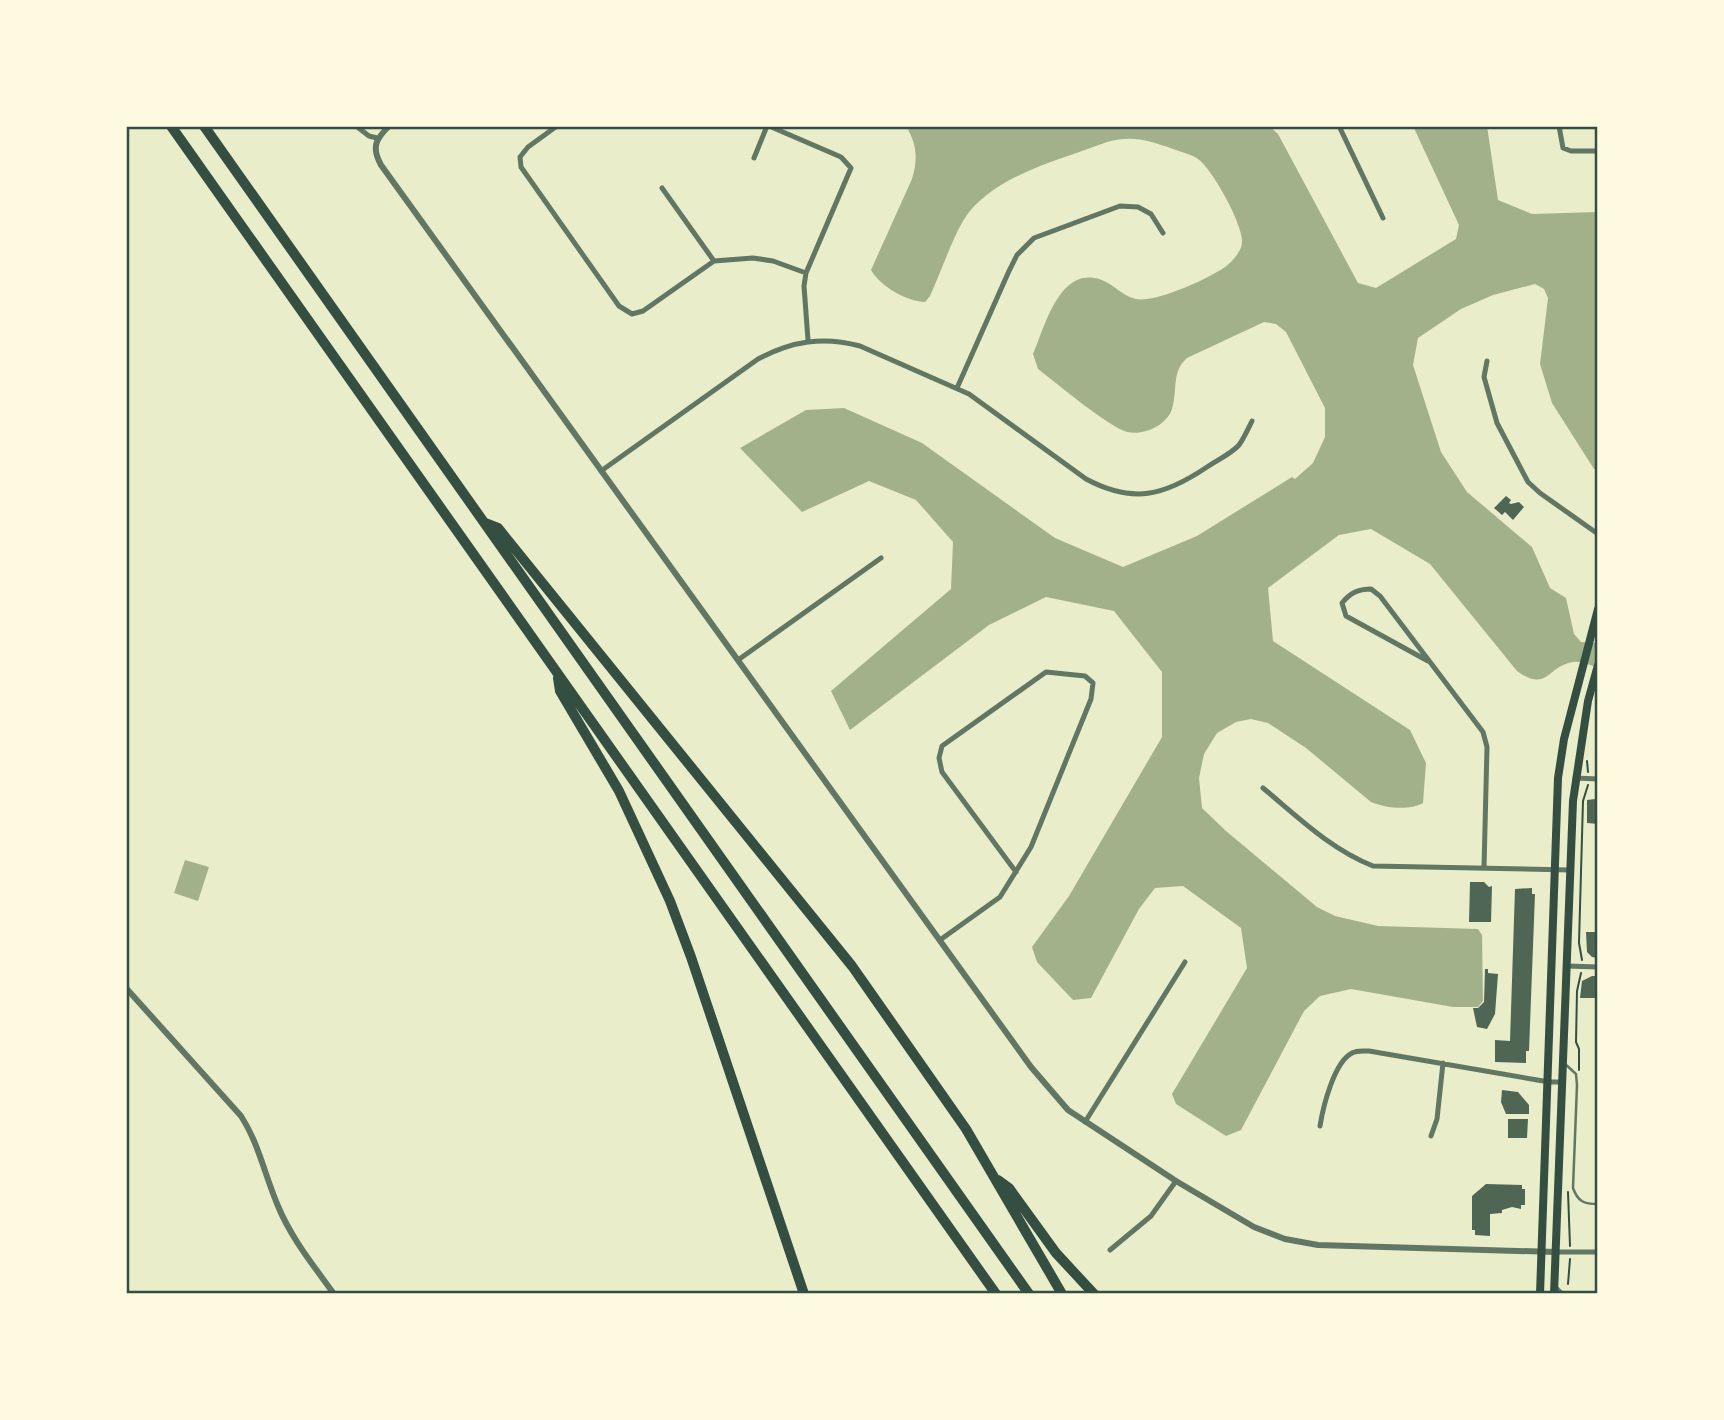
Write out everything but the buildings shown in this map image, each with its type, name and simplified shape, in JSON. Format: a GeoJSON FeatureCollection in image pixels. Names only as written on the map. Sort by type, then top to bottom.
{"type":"FeatureCollection","features":[{"type":"Feature","properties":{"kind":"highway"},"geometry":{"type":"LineString","coordinates":[[171,126],[996,1294]]}},
{"type":"Feature","properties":{"kind":"highway"},"geometry":{"type":"LineString","coordinates":[[204,126],[1029,1294]]}},
{"type":"Feature","properties":{"kind":"highway"},"geometry":{"type":"LineString","coordinates":[[484,522],[498,528],[852,966],[950,1103],[1062,1294]]}},
{"type":"Feature","properties":{"kind":"highway"},"geometry":{"type":"LineString","coordinates":[[557,674],[560,691],[619,791],[670,901],[804,1294]]}},
{"type":"Feature","properties":{"kind":"highway"},"geometry":{"type":"LineString","coordinates":[[995,1178],[1009,1188],[1056,1253],[1094,1294]]}},
{"type":"Feature","properties":{"kind":"main road"},"geometry":{"type":"LineString","coordinates":[[1540,1294],[1558,778],[1564,739],[1598,612]]}},
{"type":"Feature","properties":{"kind":"main road"},"geometry":{"type":"LineString","coordinates":[[1554,1290],[1575,778],[1588,701],[1598,665]]}},
{"type":"Feature","properties":{"kind":"main road"},"geometry":{"type":"LineString","coordinates":[[1558,778],[1575,778]]}},
{"type":"Feature","properties":{"kind":"street"},"geometry":{"type":"LineString","coordinates":[[355,126],[377,138]]}},
{"type":"Feature","properties":{"kind":"street"},"geometry":{"type":"LineString","coordinates":[[389,126],[374,145],[381,164],[1042,1081],[1068,1110],[1176,1181],[1254,1227],[1303,1242],[1332,1246],[1598,1252]]}},
{"type":"Feature","properties":{"kind":"street"},"geometry":{"type":"LineString","coordinates":[[557,126],[528,147],[520,157],[521,167],[619,306],[632,314],[643,312],[714,261],[753,258],[773,261],[806,272]]}},
{"type":"Feature","properties":{"kind":"street"},"geometry":{"type":"LineString","coordinates":[[754,159],[768,126],[841,157],[851,168],[806,272],[804,286],[808,340]]}},
{"type":"Feature","properties":{"kind":"street"},"geometry":{"type":"LineString","coordinates":[[1339,126],[1383,218]]}},
{"type":"Feature","properties":{"kind":"street"},"geometry":{"type":"LineString","coordinates":[[1559,126],[1563,148],[1571,151],[1598,151]]}},
{"type":"Feature","properties":{"kind":"street"},"geometry":{"type":"LineString","coordinates":[[662,188],[714,261]]}},
{"type":"Feature","properties":{"kind":"street"},"geometry":{"type":"LineString","coordinates":[[957,388],[1017,255],[1034,238],[1120,206],[1138,207],[1151,214],[1163,233]]}},
{"type":"Feature","properties":{"kind":"street"},"geometry":{"type":"LineString","coordinates":[[601,471],[758,359],[774,350],[808,340],[844,342],[860,346],[957,388],[1086,479],[1104,488],[1134,495],[1164,491],[1185,482],[1238,446],[1252,421]]}},
{"type":"Feature","properties":{"kind":"street"},"geometry":{"type":"LineString","coordinates":[[1488,361],[1484,377],[1497,423],[1528,482],[1540,494],[1598,534]]}},
{"type":"Feature","properties":{"kind":"street"},"geometry":{"type":"LineString","coordinates":[[738,660],[881,558]]}},
{"type":"Feature","properties":{"kind":"street"},"geometry":{"type":"LineString","coordinates":[[1428,661],[1346,616],[1342,604],[1349,594],[1371,589],[1380,596],[1483,732],[1487,747],[1484,868]]}},
{"type":"Feature","properties":{"kind":"street"},"geometry":{"type":"LineString","coordinates":[[940,940],[1000,897],[1016,872],[1031,847],[1091,699],[1093,683],[1085,676],[1046,672],[942,746],[939,758],[942,772],[1016,872]]}},
{"type":"Feature","properties":{"kind":"street"},"geometry":{"type":"LineString","coordinates":[[1575,778],[1598,779]]}},
{"type":"Feature","properties":{"kind":"street"},"geometry":{"type":"LineString","coordinates":[[1263,788],[1328,842],[1349,856],[1373,866],[1570,870]]}},
{"type":"Feature","properties":{"kind":"street"},"geometry":{"type":"LineString","coordinates":[[1085,1123],[1185,962]]}},
{"type":"Feature","properties":{"kind":"street"},"geometry":{"type":"LineString","coordinates":[[1567,966],[1598,967]]}},
{"type":"Feature","properties":{"kind":"street"},"geometry":{"type":"LineString","coordinates":[[126,988],[241,1115],[254,1138],[278,1206],[292,1234],[334,1294]]}},
{"type":"Feature","properties":{"kind":"street"},"geometry":{"type":"LineString","coordinates":[[1320,1126],[1323,1108],[1333,1081],[1345,1058],[1353,1051],[1369,1051],[1549,1082],[1563,1082]]}},
{"type":"Feature","properties":{"kind":"street"},"geometry":{"type":"LineString","coordinates":[[1431,1136],[1437,1119],[1443,1063]]}},
{"type":"Feature","properties":{"kind":"street"},"geometry":{"type":"LineString","coordinates":[[1110,1250],[1151,1216],[1176,1181]]}},
{"type":"Feature","properties":{"kind":"street"},"geometry":{"type":"LineString","coordinates":[[1554,1290],[1562,1294]]}},
{"type":"Feature","properties":{"kind":"lane"},"geometry":{"type":"LineString","coordinates":[[1564,1063],[1576,1074],[1573,1188],[1582,1203],[1598,1204]]}},
{"type":"Feature","properties":{"kind":"path"},"geometry":{"type":"LineString","coordinates":[[1576,1074],[1581,1066],[1576,1042],[1577,991],[1582,966],[1579,943],[1583,801],[1588,789]]}},
{"type":"Feature","properties":{"kind":"path"},"geometry":{"type":"LineString","coordinates":[[1568,1187],[1568,1284]]}},
{"type":"Feature","properties":{"kind":"shaded area"},"geometry":{"type":"Polygon","coordinates":[[[906,126],[1269,126],[1278,134],[1358,283],[1376,288],[1456,239],[1459,225],[1413,126],[1487,126],[1498,200],[1532,214],[1598,212],[1598,469],[1594,469],[1552,403],[1540,364],[1548,298],[1544,289],[1535,284],[1493,295],[1461,309],[1418,338],[1413,365],[1441,452],[1467,492],[1532,547],[1550,588],[1566,598],[1574,634],[1581,642],[1598,643],[1598,693],[1596,667],[1585,663],[1564,664],[1541,679],[1527,677],[1517,671],[1430,564],[1371,529],[1339,535],[1268,588],[1273,641],[1410,730],[1426,763],[1423,803],[1397,808],[1371,802],[1306,748],[1268,723],[1251,719],[1236,722],[1217,733],[1204,754],[1199,778],[1202,808],[1317,907],[1335,916],[1378,926],[1478,929],[1482,935],[1483,1001],[1478,1007],[1453,1007],[1351,989],[1320,996],[1304,1011],[1241,1130],[1226,1136],[1176,1104],[1172,1094],[1247,968],[1241,928],[1183,886],[1155,888],[1139,909],[1091,998],[1073,1000],[1037,962],[1032,947],[1069,896],[1162,737],[1162,672],[1114,611],[1046,597],[989,625],[850,730],[831,691],[951,589],[953,542],[916,500],[869,481],[802,512],[740,448],[806,410],[844,408],[922,443],[1055,538],[1123,567],[1197,536],[1292,477],[1295,479],[1313,463],[1325,437],[1325,408],[1286,332],[1276,324],[1264,322],[1187,358],[1177,375],[1174,402],[1169,415],[1147,431],[1127,432],[1108,422],[1038,369],[1033,354],[1043,329],[1056,302],[1073,282],[1085,278],[1099,279],[1136,299],[1156,297],[1217,272],[1231,262],[1240,249],[1242,242],[1238,223],[1204,165],[1192,156],[1156,143],[1133,139],[1107,142],[1008,181],[975,205],[963,221],[925,302],[910,299],[887,287],[871,270],[914,172],[914,145],[906,126]]]}},
{"type":"Feature","properties":{"kind":"shaded area"},"geometry":{"type":"Polygon","coordinates":[[[185,860],[209,867],[198,901],[174,893],[185,860]]]}}]}
